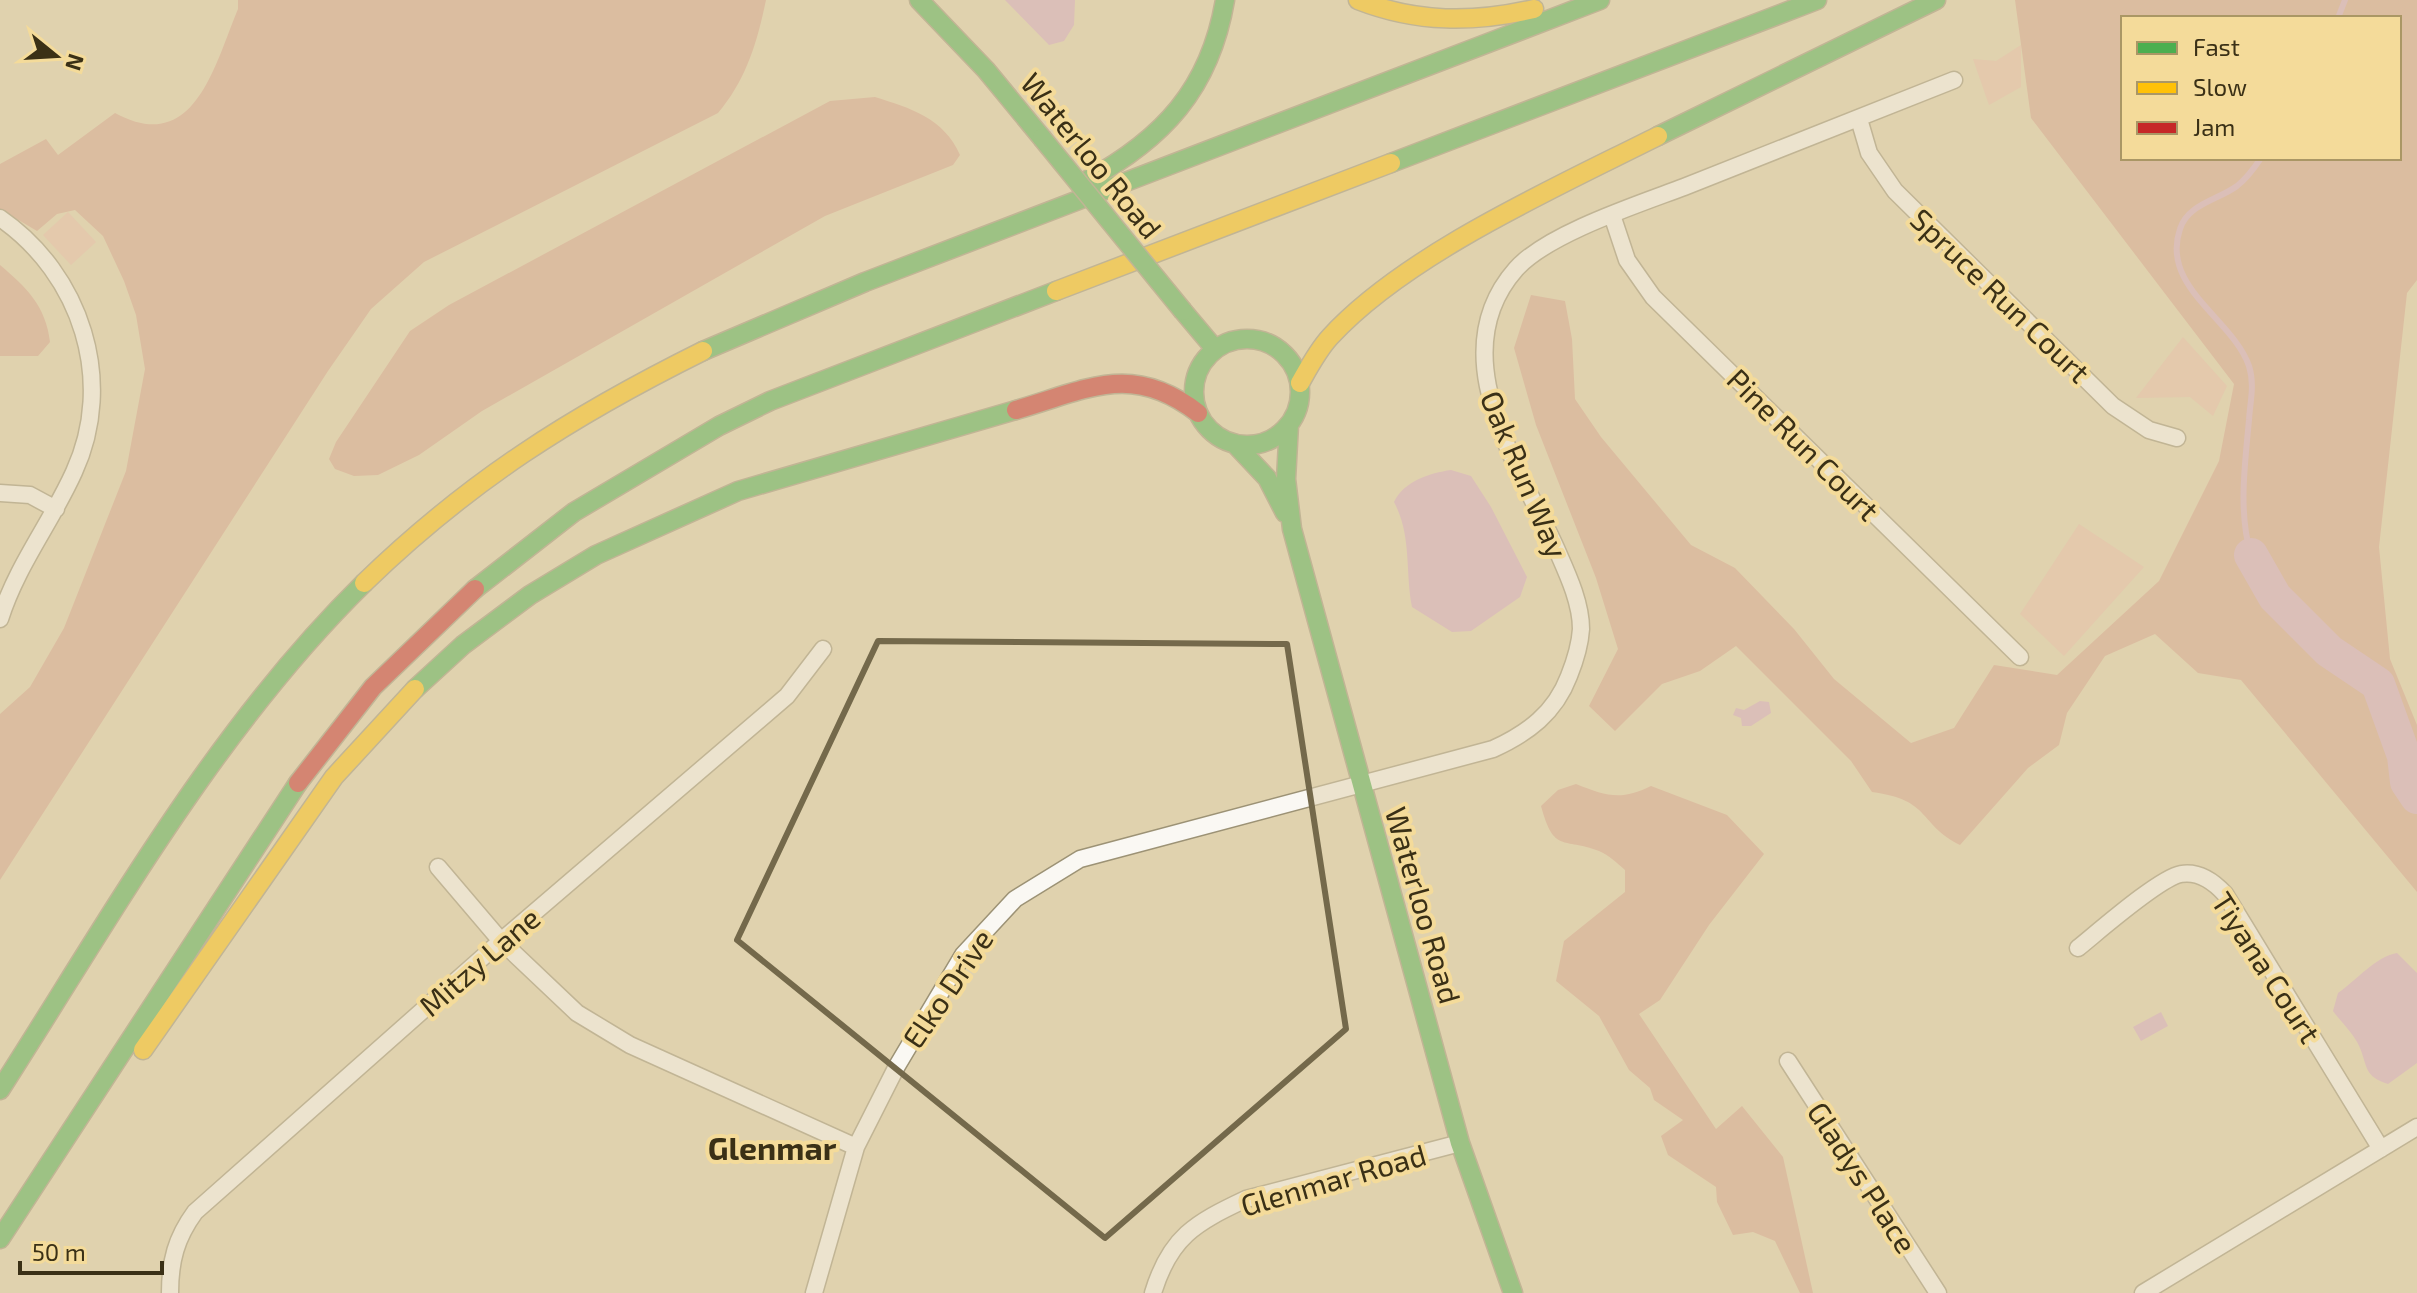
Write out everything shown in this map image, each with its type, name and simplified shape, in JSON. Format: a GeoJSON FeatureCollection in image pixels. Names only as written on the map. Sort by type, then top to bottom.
{"type":"FeatureCollection","features":[{"type":"Feature","properties":{"kind":"main road","name":"Waterloo Road"},"geometry":{"type":"LineString","coordinates":[[919,0],[986,70],[1215,349]]}},
{"type":"Feature","properties":{"kind":"main road"},"geometry":{"type":"LineString","coordinates":[[924,260],[1117,166],[1145,146],[1169,123],[1192,92],[1211,56],[1225,0]]}},
{"type":"Feature","properties":{"kind":"main road"},"geometry":{"type":"LineString","coordinates":[[1358,0],[1390,13],[1465,22],[1501,18],[1565,0]]}},
{"type":"Feature","properties":{"kind":"main road"},"geometry":{"type":"LineString","coordinates":[[0,1090],[201,780],[268,687],[332,614],[415,533],[487,477],[561,427],[646,379],[924,260],[1600,0]]}},
{"type":"Feature","properties":{"kind":"main road"},"geometry":{"type":"LineString","coordinates":[[3,1234],[273,820],[336,732],[400,658],[479,586],[543,533],[612,484],[697,434],[770,401],[1817,0]]}},
{"type":"Feature","properties":{"kind":"main road"},"geometry":{"type":"LineString","coordinates":[[1300,383],[1286,355],[1267,342],[1244,339],[1215,349],[1196,377],[1193,396],[1198,413],[1208,429],[1234,443],[1265,444],[1289,424],[1299,404],[1300,383],[1319,349],[1337,330],[1450,248],[1552,190],[1687,121],[1936,0]]}},
{"type":"Feature","properties":{"kind":"main road"},"geometry":{"type":"LineString","coordinates":[[3,1234],[169,1017],[334,777],[397,706],[463,645],[530,595],[596,555],[738,491],[1102,385],[1130,381],[1151,384],[1171,392],[1198,413]]}},
{"type":"Feature","properties":{"kind":"main road","name":"Waterloo Road"},"geometry":{"type":"LineString","coordinates":[[1289,424],[1286,479],[1292,529],[1460,1143],[1513,1293]]}},
{"type":"Feature","properties":{"kind":"main road","name":"Waterloo Road"},"geometry":{"type":"LineString","coordinates":[[1234,443],[1267,478],[1292,529]]}},
{"type":"Feature","properties":{"kind":"street","name":"Oak Run Way"},"geometry":{"type":"LineString","coordinates":[[1362,787],[1493,749],[1522,735],[1546,715],[1564,689],[1576,658],[1581,629],[1577,605],[1566,571],[1489,400],[1483,366],[1489,313],[1517,267],[1542,248],[1612,215],[1954,80]]}},
{"type":"Feature","properties":{"kind":"street","name":"Spruce Run Court"},"geometry":{"type":"LineString","coordinates":[[1859,119],[1869,153],[1895,191],[2113,406],[2149,430],[2177,438]]}},
{"type":"Feature","properties":{"kind":"street","name":"Pine Run Court"},"geometry":{"type":"LineString","coordinates":[[1612,215],[1627,260],[1653,297],[2020,657]]}},
{"type":"Feature","properties":{"kind":"street"},"geometry":{"type":"LineString","coordinates":[[0,218],[28,239],[50,263],[72,302],[87,345],[93,405],[75,470],[56,509],[13,580],[0,619]]}},
{"type":"Feature","properties":{"kind":"street"},"geometry":{"type":"LineString","coordinates":[[0,493],[30,495],[56,509]]}},
{"type":"Feature","properties":{"kind":"street","name":"Mitzy Lane"},"geometry":{"type":"LineString","coordinates":[[170,1293],[173,1253],[181,1231],[195,1212],[501,941],[787,696],[823,649]]}},
{"type":"Feature","properties":{"kind":"street","name":"Elko Drive"},"geometry":{"type":"LineString","coordinates":[[814,1293],[837,1202],[856,1147],[934,1001],[963,955],[1015,899],[1080,859],[1362,787]]}},
{"type":"Feature","properties":{"kind":"street"},"geometry":{"type":"LineString","coordinates":[[438,867],[501,941],[551,991],[600,1028],[856,1147]]}},
{"type":"Feature","properties":{"kind":"street","name":"Tiyana Court"},"geometry":{"type":"LineString","coordinates":[[2078,948],[2168,879],[2191,874],[2216,884],[2381,1149]]}},
{"type":"Feature","properties":{"kind":"street","name":"Gladys Place"},"geometry":{"type":"LineString","coordinates":[[1788,1061],[1938,1293]]}},
{"type":"Feature","properties":{"kind":"street"},"geometry":{"type":"LineString","coordinates":[[2143,1293],[2417,1127]]}},
{"type":"Feature","properties":{"kind":"street","name":"Glenmar Road"},"geometry":{"type":"LineString","coordinates":[[1153,1293],[1171,1250],[1190,1227],[1217,1213],[1246,1199],[1460,1143]]}},
{"type":"Feature","properties":{"kind":"highlighted area"},"geometry":{"type":"Polygon","coordinates":[[[878,641],[1287,644],[1346,1029],[1105,1238],[737,940],[878,641]]]}},
{"type":"Feature","properties":{"kind":"shaded area"},"geometry":{"type":"Polygon","coordinates":[[[238,0],[766,0],[749,60],[736,87],[718,113],[424,262],[371,309],[0,880],[0,714],[30,687],[64,628],[126,471],[145,369],[136,315],[103,236],[75,210],[57,214],[37,231],[0,209],[0,164],[46,139],[58,155],[115,113],[142,123],[164,123],[182,114],[197,99],[209,79],[238,9],[238,0]]]}},
{"type":"Feature","properties":{"kind":"shaded area"},"geometry":{"type":"Polygon","coordinates":[[[1005,0],[1075,0],[1074,25],[1064,41],[1049,45],[1005,0]]]}},
{"type":"Feature","properties":{"kind":"shaded area"},"geometry":{"type":"Polygon","coordinates":[[[2015,0],[2417,0],[2417,280],[2407,293],[2379,547],[2390,659],[2417,725],[2417,892],[2241,680],[2198,673],[2155,634],[2105,656],[2067,713],[2059,745],[2028,768],[1960,845],[1937,829],[1915,807],[1891,796],[1872,792],[1851,761],[1736,646],[1700,671],[1662,684],[1615,731],[1589,706],[1618,649],[1596,578],[1536,425],[1514,348],[1531,295],[1565,301],[1572,339],[1575,399],[1601,437],[1691,545],[1735,568],[1794,629],[1834,679],[1911,743],[1954,728],[1994,665],[2057,675],[2159,581],[2219,461],[2234,384],[2031,118],[2015,0]]]}},
{"type":"Feature","properties":{"kind":"shaded area"},"geometry":{"type":"Polygon","coordinates":[[[2021,45],[2021,87],[1989,105],[1973,59],[1996,61],[2021,45]]]}},
{"type":"Feature","properties":{"kind":"shaded area"},"geometry":{"type":"Polygon","coordinates":[[[875,97],[913,110],[935,123],[953,142],[960,155],[953,165],[825,216],[482,411],[419,455],[378,475],[354,476],[335,469],[329,459],[336,442],[410,331],[449,305],[830,101],[875,97]]]}},
{"type":"Feature","properties":{"kind":"shaded area"},"geometry":{"type":"Polygon","coordinates":[[[68,212],[96,242],[71,265],[43,235],[68,212]]]}},
{"type":"Feature","properties":{"kind":"shaded area"},"geometry":{"type":"Polygon","coordinates":[[[0,265],[33,298],[44,318],[50,342],[38,356],[0,356],[0,265]]]}},
{"type":"Feature","properties":{"kind":"shaded area"},"geometry":{"type":"Polygon","coordinates":[[[2183,337],[2227,386],[2213,416],[2190,397],[2136,398],[2183,337]]]}},
{"type":"Feature","properties":{"kind":"shaded area"},"geometry":{"type":"Polygon","coordinates":[[[1451,470],[1471,476],[1491,507],[1527,577],[1520,597],[1471,631],[1452,632],[1412,607],[1406,540],[1394,502],[1411,483],[1451,470]]]}},
{"type":"Feature","properties":{"kind":"shaded area"},"geometry":{"type":"Polygon","coordinates":[[[2079,524],[2144,567],[2064,656],[2020,614],[2079,524]]]}},
{"type":"Feature","properties":{"kind":"shaded area"},"geometry":{"type":"Polygon","coordinates":[[[1760,701],[1769,702],[1771,713],[1751,726],[1742,726],[1741,718],[1733,715],[1736,708],[1744,710],[1760,701]]]}},
{"type":"Feature","properties":{"kind":"shaded area"},"geometry":{"type":"Polygon","coordinates":[[[1576,784],[1614,795],[1631,794],[1651,786],[1727,815],[1764,854],[1709,925],[1660,1000],[1639,1014],[1716,1129],[1742,1106],[1783,1157],[1813,1293],[1800,1293],[1775,1241],[1753,1232],[1733,1235],[1717,1202],[1716,1187],[1668,1155],[1661,1136],[1683,1120],[1654,1100],[1650,1088],[1629,1070],[1599,1016],[1556,981],[1564,941],[1625,892],[1625,870],[1610,857],[1561,841],[1550,831],[1541,806],[1558,790],[1576,784]]]}},
{"type":"Feature","properties":{"kind":"shaded area"},"geometry":{"type":"Polygon","coordinates":[[[2397,953],[2417,973],[2417,1063],[2388,1084],[2371,1074],[2358,1043],[2333,1011],[2338,993],[2374,964],[2397,953]]]}},
{"type":"Feature","properties":{"kind":"shaded area"},"geometry":{"type":"Polygon","coordinates":[[[2161,1012],[2168,1026],[2141,1041],[2133,1027],[2161,1012]]]}},
{"type":"Feature","properties":{"kind":"waterway"},"geometry":{"type":"LineString","coordinates":[[2339,16],[2345,0]]}},
{"type":"Feature","properties":{"kind":"waterway"},"geometry":{"type":"LineString","coordinates":[[2251,555],[2244,505],[2251,373],[2241,349],[2189,285],[2180,268],[2177,250],[2180,229],[2190,214],[2237,186],[2259,160]]}},
{"type":"Feature","properties":{"kind":"waterway"},"geometry":{"type":"LineString","coordinates":[[2251,555],[2275,597],[2329,651],[2378,684],[2404,756],[2407,782],[2417,797]]}},
{"type":"Feature","properties":{"kind":"traffic: fast"},"geometry":{"type":"LineString","coordinates":[[919,0],[986,70],[1042,138]]}},
{"type":"Feature","properties":{"kind":"traffic: fast"},"geometry":{"type":"LineString","coordinates":[[1086,181],[1138,148],[1179,108],[1208,60],[1225,0]]}},
{"type":"Feature","properties":{"kind":"traffic: fast"},"geometry":{"type":"LineString","coordinates":[[703,351],[865,282],[1600,0]]}},
{"type":"Feature","properties":{"kind":"traffic: fast"},"geometry":{"type":"LineString","coordinates":[[1391,163],[1817,0]]}},
{"type":"Feature","properties":{"kind":"traffic: fast"},"geometry":{"type":"LineString","coordinates":[[1658,136],[1936,0]]}},
{"type":"Feature","properties":{"kind":"traffic: fast"},"geometry":{"type":"LineString","coordinates":[[1042,138],[1183,311]]}},
{"type":"Feature","properties":{"kind":"traffic: fast"},"geometry":{"type":"LineString","coordinates":[[475,589],[574,512],[719,426],[770,401],[1056,291]]}},
{"type":"Feature","properties":{"kind":"traffic: fast"},"geometry":{"type":"LineString","coordinates":[[1183,311],[1215,349]]}},
{"type":"Feature","properties":{"kind":"traffic: fast"},"geometry":{"type":"LineString","coordinates":[[1247,339],[1267,343],[1284,355],[1296,372],[1300,392],[1296,412],[1284,429],[1267,441],[1247,445],[1227,441],[1210,429],[1198,412],[1194,392],[1198,372],[1210,355],[1227,343],[1247,339]]}},
{"type":"Feature","properties":{"kind":"traffic: fast"},"geometry":{"type":"LineString","coordinates":[[415,689],[463,645],[530,595],[596,555],[738,491],[1016,410]]}},
{"type":"Feature","properties":{"kind":"traffic: fast"},"geometry":{"type":"LineString","coordinates":[[1289,424],[1286,479],[1292,529],[1460,1143],[1513,1293]]}},
{"type":"Feature","properties":{"kind":"traffic: fast"},"geometry":{"type":"LineString","coordinates":[[1234,443],[1267,478],[1285,513]]}},
{"type":"Feature","properties":{"kind":"traffic: fast"},"geometry":{"type":"LineString","coordinates":[[0,1090],[125,892],[213,762],[310,639],[364,583]]}},
{"type":"Feature","properties":{"kind":"traffic: fast"},"geometry":{"type":"LineString","coordinates":[[0,1239],[298,783]]}},
{"type":"Feature","properties":{"kind":"traffic: slow"},"geometry":{"type":"LineString","coordinates":[[1358,0],[1424,17],[1489,17],[1534,9]]}},
{"type":"Feature","properties":{"kind":"traffic: slow"},"geometry":{"type":"LineString","coordinates":[[1300,383],[1330,337],[1399,278],[1485,224],[1658,136]]}},
{"type":"Feature","properties":{"kind":"traffic: slow"},"geometry":{"type":"LineString","coordinates":[[1056,291],[1391,163]]}},
{"type":"Feature","properties":{"kind":"traffic: slow"},"geometry":{"type":"LineString","coordinates":[[364,583],[443,513],[524,453],[610,400],[703,351]]}},
{"type":"Feature","properties":{"kind":"traffic: slow"},"geometry":{"type":"LineString","coordinates":[[143,1050],[334,777],[415,689]]}},
{"type":"Feature","properties":{"kind":"traffic: jam"},"geometry":{"type":"LineString","coordinates":[[1016,410],[1088,388],[1130,384],[1174,397],[1198,413]]}},
{"type":"Feature","properties":{"kind":"traffic: jam"},"geometry":{"type":"LineString","coordinates":[[298,783],[373,687],[475,589]]}},
{"type":"Feature","properties":{"kind":"district","name":"Glenmar"},"geometry":{"type":"Point","coordinates":[772,1147]}}]}
